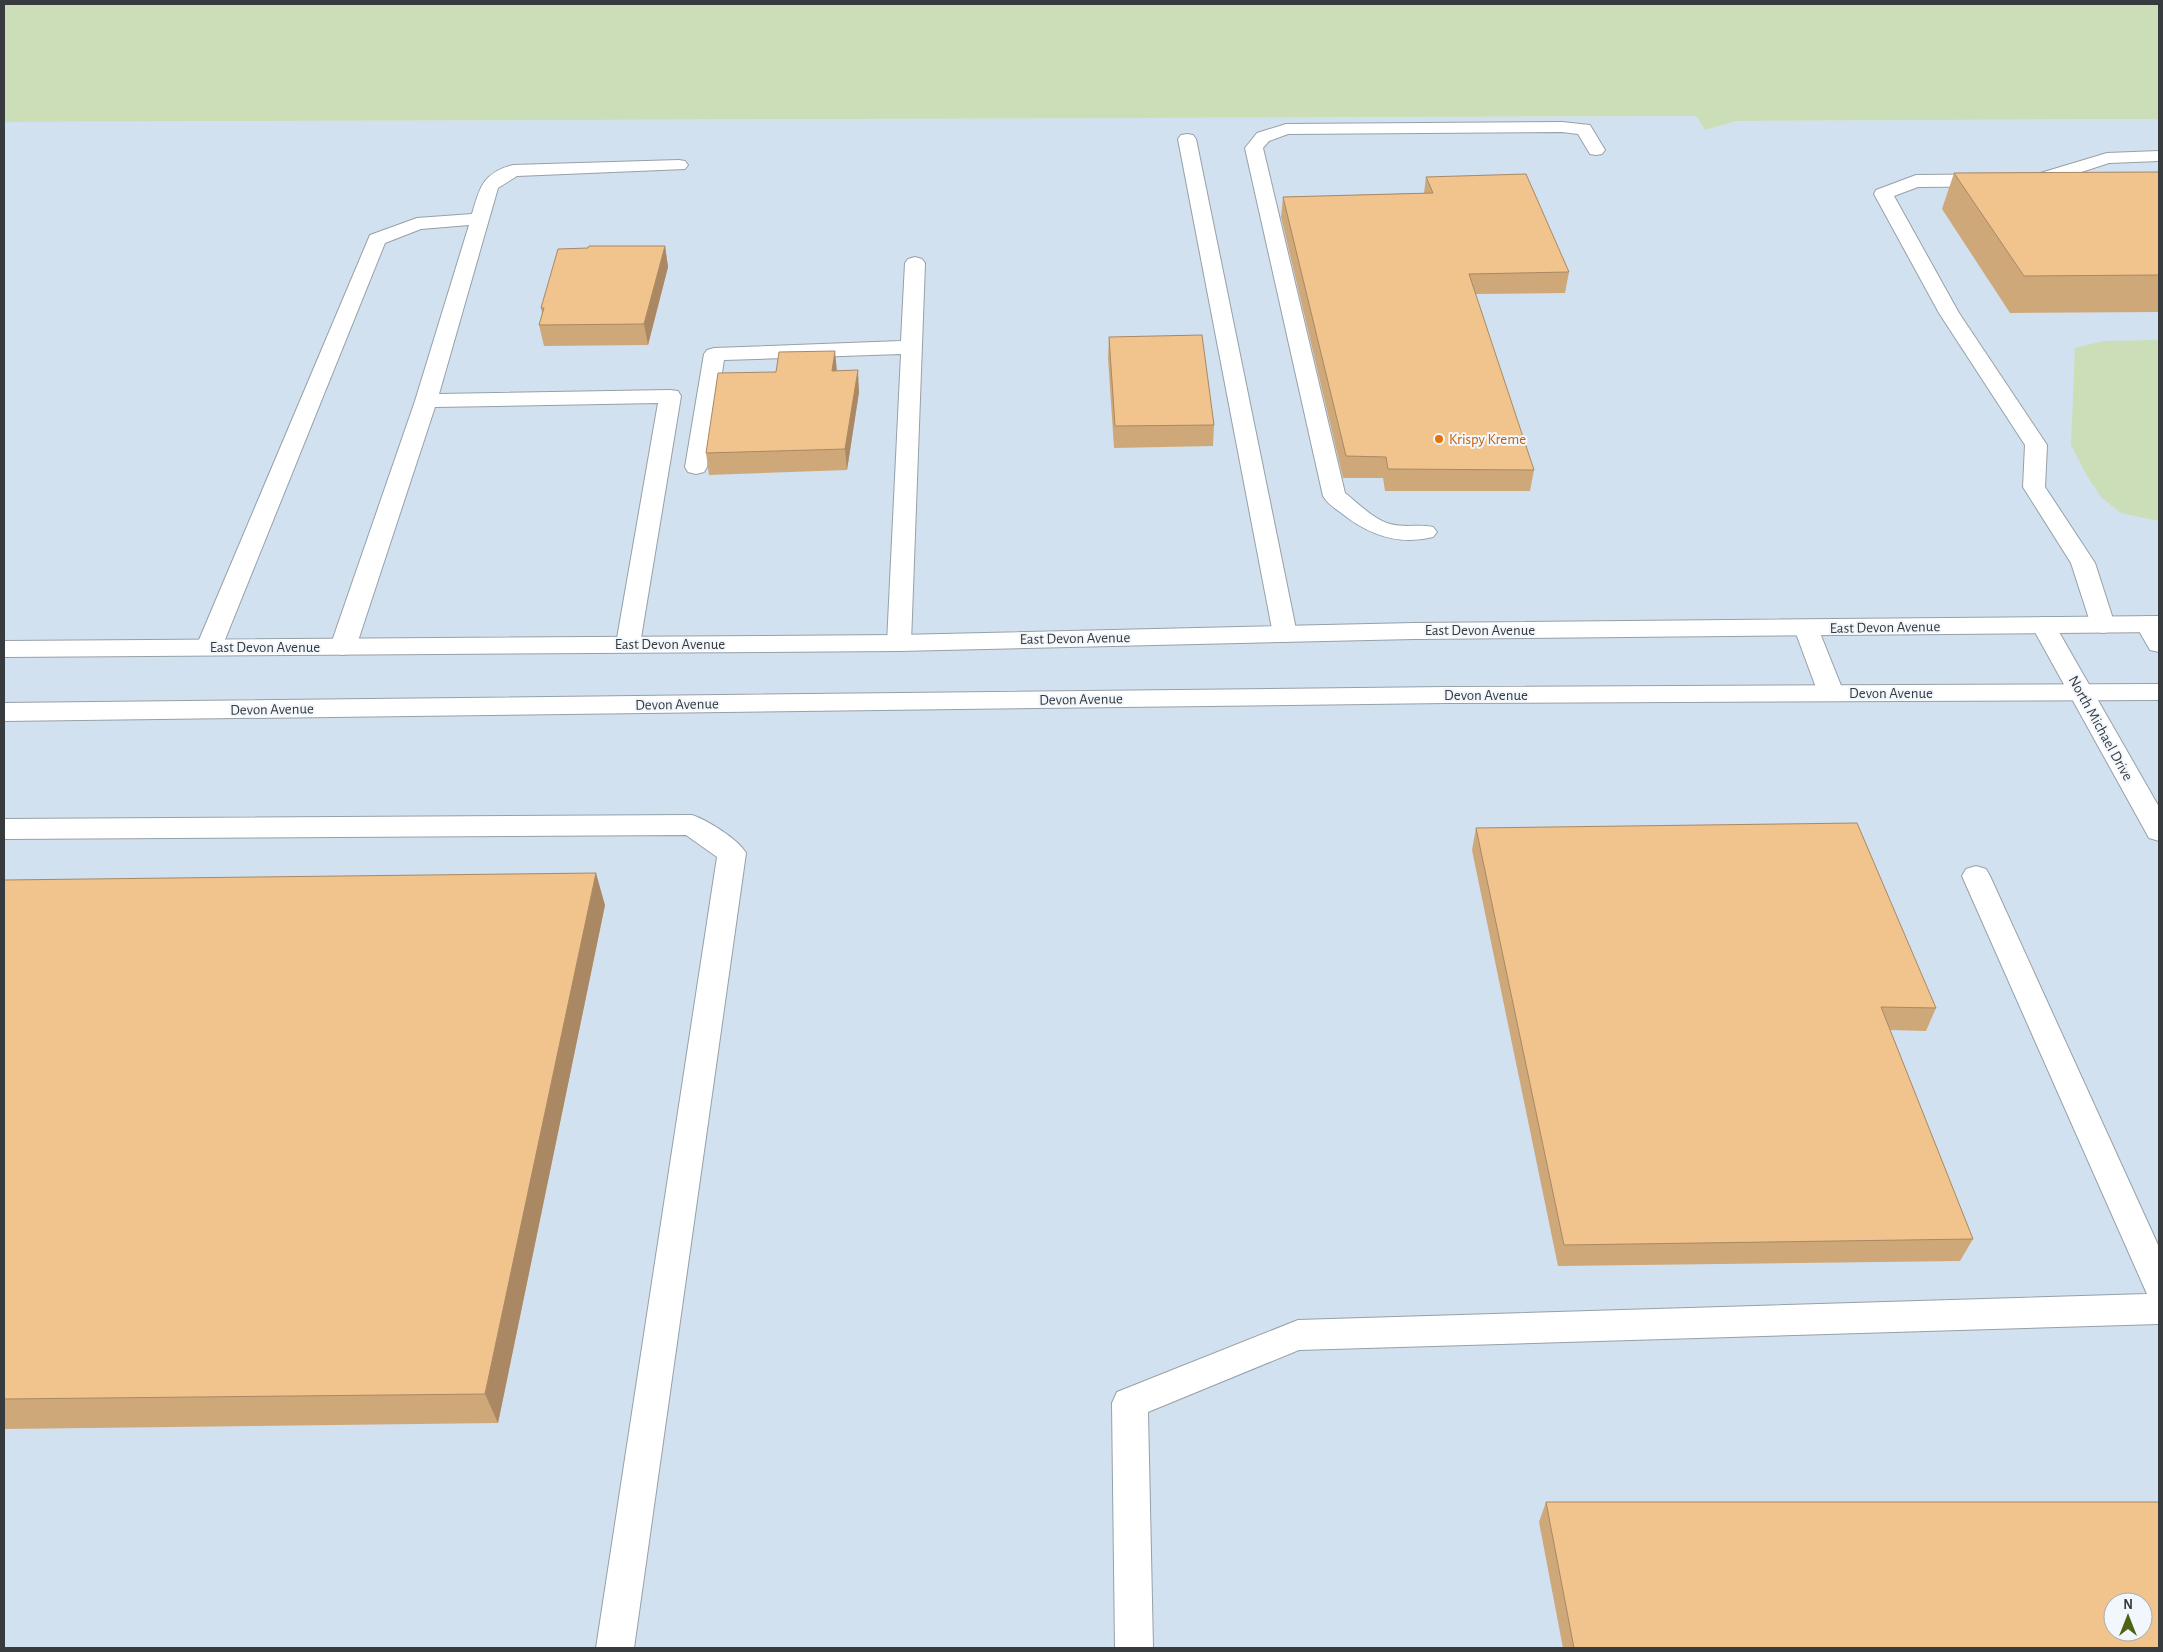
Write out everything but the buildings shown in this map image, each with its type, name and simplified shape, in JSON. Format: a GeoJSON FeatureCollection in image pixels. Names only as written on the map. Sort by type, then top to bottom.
{"type":"FeatureCollection","features":[{"type":"Feature","properties":{"kind":"main road"},"geometry":{"type":"LineString","coordinates":[[1425,532],[1387,531],[1364,520],[1334,496],[1254,148],[1264,136],[1286,129],[1562,127],[1584,129],[1596,150]]}},
{"type":"Feature","properties":{"kind":"main road"},"geometry":{"type":"LineString","coordinates":[[1187,139],[1285,634]]}},
{"type":"Feature","properties":{"kind":"main road"},"geometry":{"type":"LineString","coordinates":[[2103,624],[2083,563],[2034,487],[2036,445],[1948,313],[1883,194],[1916,181],[2039,180],[2108,158],[2159,156]]}},
{"type":"Feature","properties":{"kind":"main road"},"geometry":{"type":"LineString","coordinates":[[343,647],[426,401],[490,185],[513,171],[679,165]]}},
{"type":"Feature","properties":{"kind":"main road"},"geometry":{"type":"LineString","coordinates":[[209,647],[377,238],[417,224],[480,219]]}},
{"type":"Feature","properties":{"kind":"main road"},"geometry":{"type":"LineString","coordinates":[[899,643],[915,263]]}},
{"type":"Feature","properties":{"kind":"main road"},"geometry":{"type":"LineString","coordinates":[[696,467],[714,354],[911,348]]}},
{"type":"Feature","properties":{"kind":"main road"},"geometry":{"type":"LineString","coordinates":[[426,401],[670,396],[628,644]]}},
{"type":"Feature","properties":{"kind":"main road","name":"East Devon Avenue"},"geometry":{"type":"LineString","coordinates":[[4,649],[899,643],[1414,630],[2103,624],[2155,631]]}},
{"type":"Feature","properties":{"kind":"main road","name":"North Michael Drive"},"geometry":{"type":"LineString","coordinates":[[2044,625],[2159,831]]}},
{"type":"Feature","properties":{"kind":"main road"},"geometry":{"type":"LineString","coordinates":[[1806,628],[1832,693]]}},
{"type":"Feature","properties":{"kind":"main road","name":"Devon Avenue"},"geometry":{"type":"LineString","coordinates":[[4,712],[1446,695],[2159,692]]}},
{"type":"Feature","properties":{"kind":"main road"},"geometry":{"type":"LineString","coordinates":[[4,829],[692,825],[732,853],[615,1648]]}},
{"type":"Feature","properties":{"kind":"main road"},"geometry":{"type":"LineString","coordinates":[[1976,876],[2159,1284]]}},
{"type":"Feature","properties":{"kind":"main road"},"geometry":{"type":"LineString","coordinates":[[1134,1648],[1130,1403],[1298,1335],[2159,1309]]}},
{"type":"Feature","properties":{"kind":"shaded area"},"geometry":{"type":"Polygon","coordinates":[[[1696,116],[1705,130],[1737,121],[2159,119],[2159,1648],[4,1648],[4,122],[1696,116]]]}},
{"type":"Feature","properties":{"kind":"green space"},"geometry":{"type":"Polygon","coordinates":[[[4,4],[2159,4],[2159,119],[1737,121],[1705,130],[1696,116],[4,122],[4,4]]]}},
{"type":"Feature","properties":{"kind":"green space"},"geometry":{"type":"Polygon","coordinates":[[[2159,340],[2159,521],[2121,513],[2102,498],[2087,476],[2071,445],[2075,348],[2103,341],[2159,340]]]}},
{"type":"Feature","properties":{"kind":"place","name":"Krispy Kreme"},"geometry":{"type":"Point","coordinates":[1439,439]}}]}
